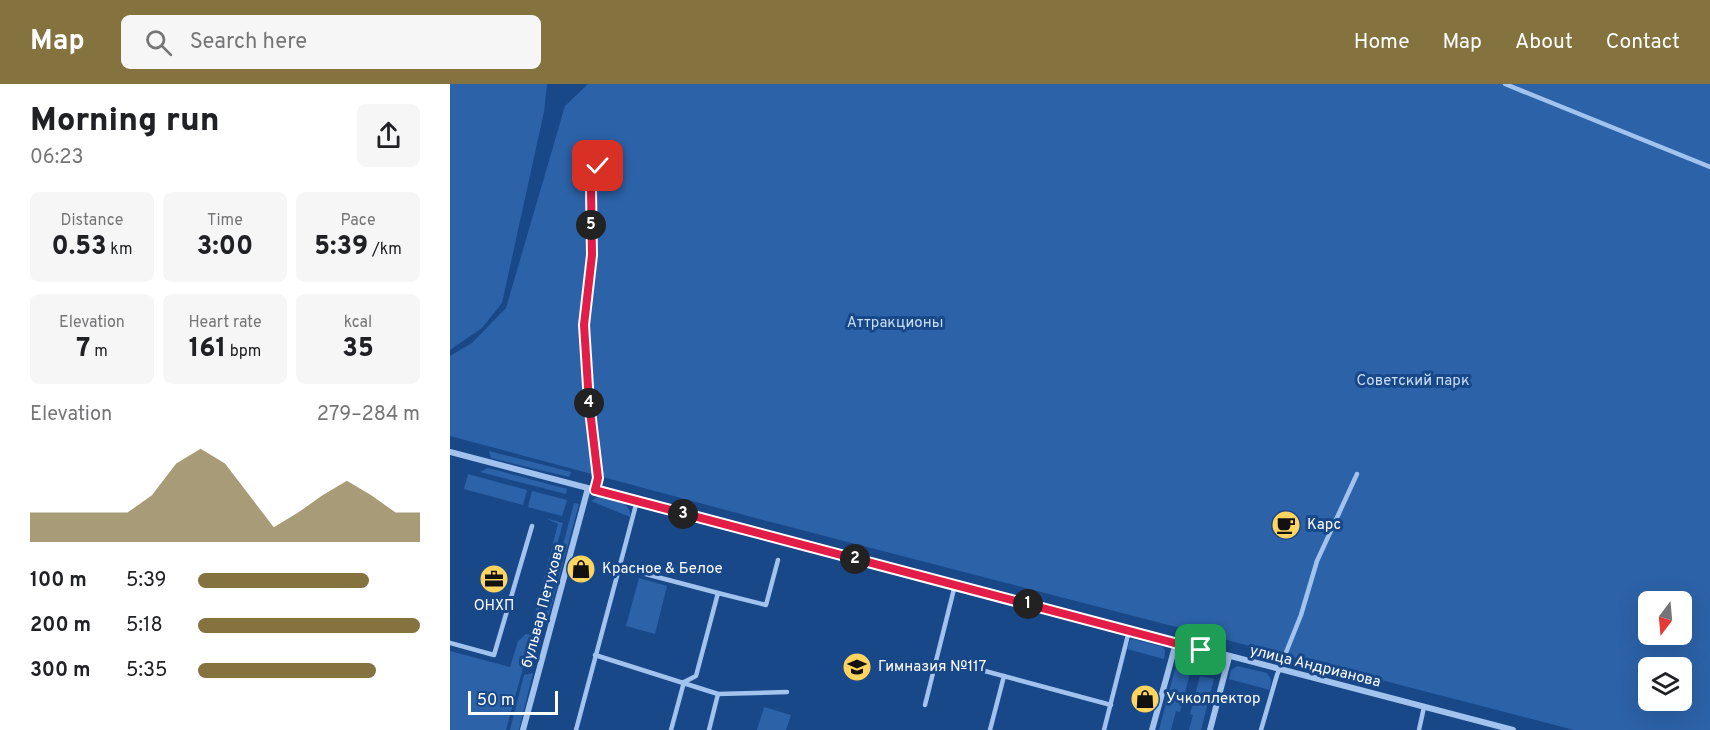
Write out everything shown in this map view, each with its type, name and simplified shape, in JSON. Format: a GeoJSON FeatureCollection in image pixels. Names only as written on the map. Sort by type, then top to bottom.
{"type":"FeatureCollection","features":[{"type":"Feature","properties":{"kind":"street","name":"улица Андрианова"},"geometry":{"type":"LineString","coordinates":[[450,452],[1513,730]]}},
{"type":"Feature","properties":{"kind":"street","name":"бульвар Петухова"},"geometry":{"type":"LineString","coordinates":[[523,730],[592,489]]}},
{"type":"Feature","properties":{"kind":"street"},"geometry":{"type":"LineString","coordinates":[[1152,730],[1176,643]]}},
{"type":"Feature","properties":{"kind":"street"},"geometry":{"type":"LineString","coordinates":[[1210,730],[1229,657]]}},
{"type":"Feature","properties":{"kind":"lane"},"geometry":{"type":"LineString","coordinates":[[1505,84],[1710,166]]}},
{"type":"Feature","properties":{"kind":"lane"},"geometry":{"type":"LineString","coordinates":[[592,489],[598,478],[589,402],[584,325],[592,255],[591,189],[598,166],[615,169]]}},
{"type":"Feature","properties":{"kind":"lane"},"geometry":{"type":"LineString","coordinates":[[1262,730],[1317,561],[1357,474]]}},
{"type":"Feature","properties":{"kind":"lane"},"geometry":{"type":"LineString","coordinates":[[576,730],[637,501]]}},
{"type":"Feature","properties":{"kind":"lane"},"geometry":{"type":"LineString","coordinates":[[450,643],[494,655],[531,526]]}},
{"type":"Feature","properties":{"kind":"lane"},"geometry":{"type":"LineString","coordinates":[[619,567],[766,605],[778,560]]}},
{"type":"Feature","properties":{"kind":"lane"},"geometry":{"type":"LineString","coordinates":[[925,705],[955,585]]}},
{"type":"Feature","properties":{"kind":"lane"},"geometry":{"type":"LineString","coordinates":[[670,730],[684,682],[696,676],[718,593]]}},
{"type":"Feature","properties":{"kind":"lane"},"geometry":{"type":"LineString","coordinates":[[1104,730],[1129,631]]}},
{"type":"Feature","properties":{"kind":"lane"},"geometry":{"type":"LineString","coordinates":[[595,655],[718,694],[787,692]]}},
{"type":"Feature","properties":{"kind":"lane"},"geometry":{"type":"LineString","coordinates":[[970,667],[1111,705]]}},
{"type":"Feature","properties":{"kind":"lane"},"geometry":{"type":"LineString","coordinates":[[990,730],[1004,676]]}},
{"type":"Feature","properties":{"kind":"lane"},"geometry":{"type":"LineString","coordinates":[[709,730],[718,694]]}},
{"type":"Feature","properties":{"kind":"lane"},"geometry":{"type":"LineString","coordinates":[[1419,730],[1425,707]]}},
{"type":"Feature","properties":{"kind":"green space"},"geometry":{"type":"Polygon","coordinates":[[[450,84],[547,84],[544,112],[502,303],[482,328],[450,350],[450,84]]]}},
{"type":"Feature","properties":{"kind":"green space","name":"Советский парк"},"geometry":{"type":"Polygon","coordinates":[[[588,84],[1710,84],[1710,730],[1574,730],[748,516],[450,436],[450,356],[472,343],[506,308],[565,106],[588,84]]]}},
{"type":"Feature","properties":{"kind":"green space"},"geometry":{"type":"Polygon","coordinates":[[[489,451],[571,472],[569,477],[491,458],[489,451]]]}},
{"type":"Feature","properties":{"kind":"green space"},"geometry":{"type":"Polygon","coordinates":[[[488,468],[567,489],[566,494],[480,472],[488,468]]]}},
{"type":"Feature","properties":{"kind":"green space"},"geometry":{"type":"Polygon","coordinates":[[[468,474],[527,490],[523,505],[464,489],[468,474]]]}},
{"type":"Feature","properties":{"kind":"green space"},"geometry":{"type":"Polygon","coordinates":[[[532,491],[567,500],[562,516],[528,507],[532,491]]]}},
{"type":"Feature","properties":{"kind":"green space"},"geometry":{"type":"Polygon","coordinates":[[[599,496],[625,504],[630,511],[630,517],[591,501],[599,496]]]}},
{"type":"Feature","properties":{"kind":"green space"},"geometry":{"type":"Polygon","coordinates":[[[574,503],[579,504],[549,615],[543,621],[574,503]]]}},
{"type":"Feature","properties":{"kind":"green space"},"geometry":{"type":"Polygon","coordinates":[[[545,518],[563,523],[536,622],[533,621],[558,524],[545,518]]]}},
{"type":"Feature","properties":{"kind":"green space"},"geometry":{"type":"Polygon","coordinates":[[[639,578],[667,586],[655,634],[626,626],[639,578]]]}},
{"type":"Feature","properties":{"kind":"green space"},"geometry":{"type":"Polygon","coordinates":[[[526,634],[532,635],[506,730],[450,730],[450,651],[510,667],[518,641],[526,634]]]}},
{"type":"Feature","properties":{"kind":"green space"},"geometry":{"type":"Polygon","coordinates":[[[1130,640],[1163,647],[1164,659],[1127,649],[1130,640]]]}},
{"type":"Feature","properties":{"kind":"green space"},"geometry":{"type":"Polygon","coordinates":[[[1237,666],[1267,673],[1271,680],[1270,690],[1229,679],[1231,670],[1237,666]]]}},
{"type":"Feature","properties":{"kind":"green space"},"geometry":{"type":"Polygon","coordinates":[[[1175,669],[1190,673],[1180,712],[1176,711],[1171,730],[1159,730],[1175,669]]]}},
{"type":"Feature","properties":{"kind":"green space"},"geometry":{"type":"Polygon","coordinates":[[[533,673],[519,730],[510,730],[524,675],[533,673]]]}},
{"type":"Feature","properties":{"kind":"green space"},"geometry":{"type":"Polygon","coordinates":[[[1200,676],[1214,679],[1201,730],[1189,730],[1193,715],[1190,714],[1200,676]]]}},
{"type":"Feature","properties":{"kind":"green space"},"geometry":{"type":"Polygon","coordinates":[[[764,707],[791,715],[786,730],[757,730],[764,707]]]}},
{"type":"Feature","properties":{"kind":"place","name":"Карс"},"geometry":{"type":"Point","coordinates":[1286,525]}},
{"type":"Feature","properties":{"kind":"place","name":"Красное & Белое"},"geometry":{"type":"Point","coordinates":[581,569]}},
{"type":"Feature","properties":{"kind":"place","name":"ОНХП"},"geometry":{"type":"Point","coordinates":[494,579]}},
{"type":"Feature","properties":{"kind":"place","name":"Гимназия №117"},"geometry":{"type":"Point","coordinates":[857,667]}},
{"type":"Feature","properties":{"kind":"place","name":"Учколлектор"},"geometry":{"type":"Point","coordinates":[1145,699]}},
{"type":"Feature","properties":{"kind":"route"},"geometry":{"type":"LineString","coordinates":[[598,166],[591,189],[592,255],[584,325],[589,402],[598,478],[595,490],[1201,650]]}},
{"type":"Feature","properties":{"kind":"park label","name":"Аттракционы"},"geometry":{"type":"Point","coordinates":[895,323]}}]}
